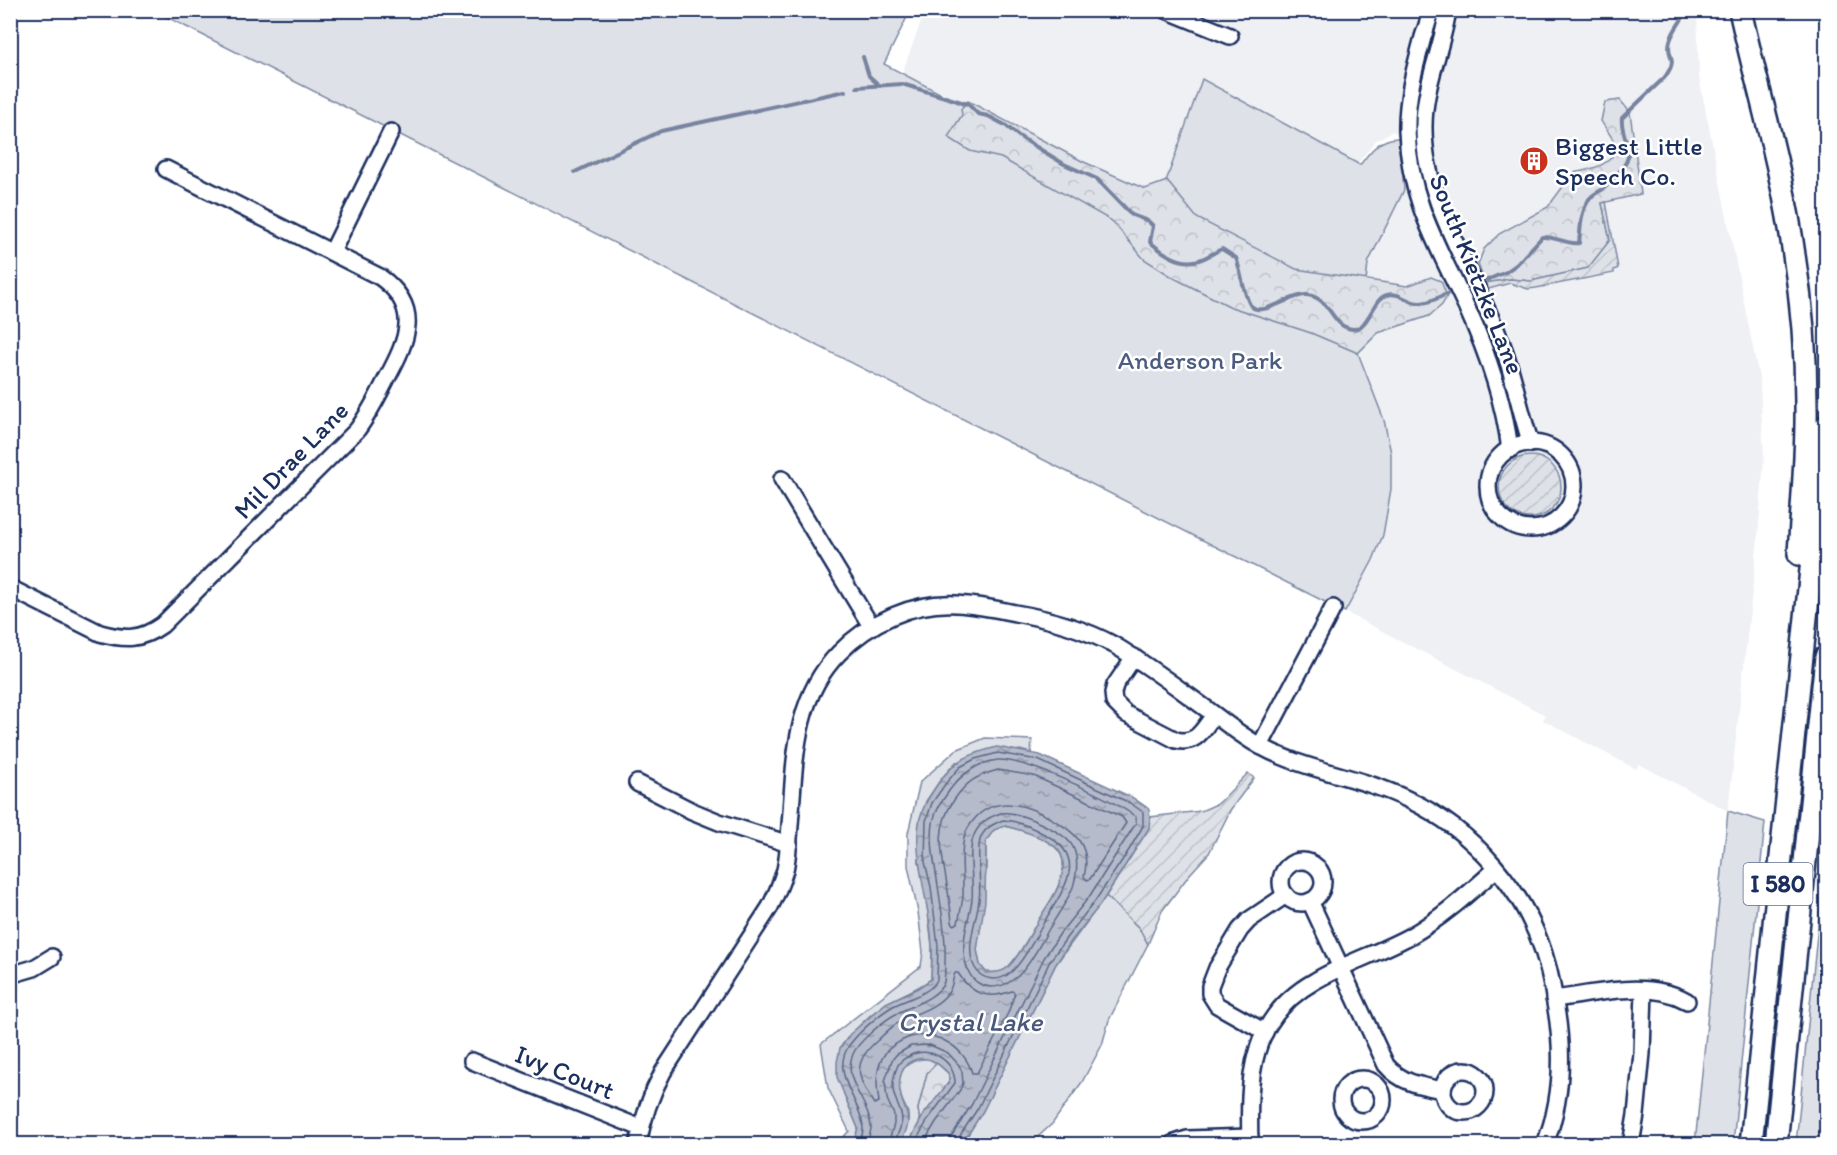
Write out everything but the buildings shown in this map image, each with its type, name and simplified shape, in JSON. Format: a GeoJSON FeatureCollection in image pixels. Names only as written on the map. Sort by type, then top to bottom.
{"type":"FeatureCollection","features":[{"type":"Feature","properties":{"kind":"highway"},"geometry":{"type":"LineString","coordinates":[[1740,10],[1786,203],[1800,294],[1806,404],[1804,483],[1798,570],[1799,590],[1806,623]]}},
{"type":"Feature","properties":{"kind":"highway","name":"I 580"},"geometry":{"type":"LineString","coordinates":[[1751,1144],[1827,426]]}},
{"type":"Feature","properties":{"kind":"highway","name":"I 580"},"geometry":{"type":"LineString","coordinates":[[1776,1144],[1827,657]]}},
{"type":"Feature","properties":{"kind":"street"},"geometry":{"type":"LineString","coordinates":[[1166,10],[1230,36]]}},
{"type":"Feature","properties":{"kind":"street","name":"South Kietzke Lane"},"geometry":{"type":"LineString","coordinates":[[1431,10],[1417,62],[1407,115],[1411,174],[1426,223],[1487,356],[1506,419],[1510,450]]}},
{"type":"Feature","properties":{"kind":"street","name":"South Kietzke Lane"},"geometry":{"type":"LineString","coordinates":[[1448,10],[1425,108],[1425,150],[1430,179],[1443,216],[1505,352],[1531,444]]}},
{"type":"Feature","properties":{"kind":"street"},"geometry":{"type":"LineString","coordinates":[[332,252],[392,132]]}},
{"type":"Feature","properties":{"kind":"street","name":"Mil Drae Lane"},"geometry":{"type":"LineString","coordinates":[[10,588],[116,638],[129,638],[151,633],[162,625],[357,430],[368,415],[396,361],[407,330],[407,318],[399,294],[392,285],[332,252],[166,170]]}},
{"type":"Feature","properties":{"kind":"street"},"geometry":{"type":"LineString","coordinates":[[1538,444],[1552,449],[1565,460],[1572,472],[1574,494],[1569,508],[1552,524],[1527,529],[1516,526],[1503,518],[1493,506],[1489,494],[1492,469],[1499,458],[1510,450],[1516,446],[1538,444]]}},
{"type":"Feature","properties":{"kind":"street"},"geometry":{"type":"LineString","coordinates":[[782,479],[871,626]]}},
{"type":"Feature","properties":{"kind":"street"},"geometry":{"type":"LineString","coordinates":[[638,1144],[645,1111],[663,1072],[770,907],[785,868],[789,843],[795,751],[804,706],[813,688],[837,654],[871,626],[887,618],[932,605],[955,604],[1050,619],[1091,634],[1134,657],[1260,746],[1291,759],[1386,789],[1410,800],[1455,828],[1476,846],[1515,894],[1528,916],[1547,962],[1561,1044],[1562,1068],[1555,1114],[1545,1144]]}},
{"type":"Feature","properties":{"kind":"street"},"geometry":{"type":"LineString","coordinates":[[1260,746],[1333,608]]}},
{"type":"Feature","properties":{"kind":"street"},"geometry":{"type":"LineString","coordinates":[[1134,657],[1119,678],[1113,693],[1114,702],[1126,714],[1184,742],[1191,741],[1197,736],[1214,715]]}},
{"type":"Feature","properties":{"kind":"street"},"geometry":{"type":"LineString","coordinates":[[637,783],[719,822],[789,843]]}},
{"type":"Feature","properties":{"kind":"street"},"geometry":{"type":"LineString","coordinates":[[1294,862],[1310,862],[1322,874],[1322,890],[1310,901],[1302,903],[1294,901],[1282,890],[1283,873],[1294,862]]}},
{"type":"Feature","properties":{"kind":"street"},"geometry":{"type":"LineString","coordinates":[[1172,1144],[1186,1139],[1250,1141],[1252,1065],[1265,1032],[1284,1005],[1316,980],[1396,943],[1426,926],[1447,912],[1496,868]]}},
{"type":"Feature","properties":{"kind":"street"},"geometry":{"type":"LineString","coordinates":[[1265,1032],[1217,1005],[1210,994],[1210,986],[1217,969],[1240,930],[1249,920],[1286,895]]}},
{"type":"Feature","properties":{"kind":"street"},"geometry":{"type":"LineString","coordinates":[[1310,901],[1380,1053],[1391,1071],[1411,1083],[1443,1090]]}},
{"type":"Feature","properties":{"kind":"street"},"geometry":{"type":"LineString","coordinates":[[10,975],[34,968],[52,957]]}},
{"type":"Feature","properties":{"kind":"street"},"geometry":{"type":"LineString","coordinates":[[1554,999],[1644,990],[1669,993],[1687,1001]]}},
{"type":"Feature","properties":{"kind":"street"},"geometry":{"type":"LineString","coordinates":[[1631,1144],[1642,1053],[1644,990]]}},
{"type":"Feature","properties":{"kind":"street","name":"Ivy Court"},"geometry":{"type":"LineString","coordinates":[[472,1061],[641,1128]]}},
{"type":"Feature","properties":{"kind":"street"},"geometry":{"type":"LineString","coordinates":[[1377,1086],[1391,1071]]}},
{"type":"Feature","properties":{"kind":"shaded area"},"geometry":{"type":"Polygon","coordinates":[[[925,11],[1145,11],[1215,38],[1220,23],[1192,11],[1697,11],[1699,77],[1760,383],[1764,458],[1758,538],[1728,811],[1639,764],[1636,769],[1543,720],[1545,715],[1345,612],[1373,560],[1383,535],[1384,420],[1358,353],[1368,263],[1404,190],[1400,138],[1393,131],[1375,141],[1358,163],[1202,79],[1158,207],[902,73],[925,11]]]}},
{"type":"Feature","properties":{"kind":"green space","name":"Anderson Park"},"geometry":{"type":"Polygon","coordinates":[[[155,11],[910,11],[884,64],[1157,207],[1202,79],[1360,165],[1382,142],[1400,138],[1404,190],[1368,263],[1358,353],[1384,420],[1391,453],[1391,489],[1383,535],[1373,560],[1345,612],[155,11]]]}},
{"type":"Feature","properties":{"kind":"green space"},"geometry":{"type":"Polygon","coordinates":[[[1620,100],[1630,112],[1641,194],[1602,203],[1610,240],[1589,268],[1531,281],[1510,279],[1485,283],[1478,264],[1484,249],[1499,234],[1548,207],[1573,173],[1602,165],[1613,156],[1614,142],[1601,121],[1605,102],[1620,100]]]}},
{"type":"Feature","properties":{"kind":"green space"},"geometry":{"type":"Polygon","coordinates":[[[968,101],[1084,162],[1145,189],[1167,181],[1197,218],[1296,269],[1407,286],[1431,277],[1441,281],[1447,296],[1442,305],[1429,316],[1378,333],[1358,353],[1311,333],[1231,307],[1174,278],[1144,259],[1112,221],[1001,158],[970,151],[948,137],[962,115],[961,109],[968,101]]]}},
{"type":"Feature","properties":{"kind":"green space"},"geometry":{"type":"Polygon","coordinates":[[[1606,202],[1618,268],[1614,270],[1614,273],[1536,288],[1528,289],[1510,283],[1489,289],[1485,283],[1510,279],[1531,281],[1588,268],[1610,240],[1602,203],[1606,202]]]}},
{"type":"Feature","properties":{"kind":"green space"},"geometry":{"type":"Polygon","coordinates":[[[1524,456],[1536,456],[1552,465],[1559,475],[1561,487],[1559,499],[1552,509],[1536,518],[1524,518],[1513,513],[1504,504],[1499,493],[1499,481],[1504,470],[1513,461],[1524,456]]]}},
{"type":"Feature","properties":{"kind":"green space"},"geometry":{"type":"Polygon","coordinates":[[[985,738],[1032,740],[1031,753],[1020,750],[956,762],[926,801],[920,819],[919,863],[925,888],[932,946],[931,979],[875,1011],[840,1048],[844,1094],[858,1128],[855,1138],[849,1144],[837,1144],[849,1131],[828,1088],[821,1044],[921,966],[923,952],[918,912],[908,866],[908,833],[920,782],[956,750],[985,738]]]}},
{"type":"Feature","properties":{"kind":"green space"},"geometry":{"type":"Polygon","coordinates":[[[1248,773],[1254,778],[1231,809],[1209,853],[1162,911],[1148,944],[1139,928],[1106,896],[1149,828],[1150,817],[1201,811],[1219,803],[1248,773]]]}},
{"type":"Feature","properties":{"kind":"green space"},"geometry":{"type":"Polygon","coordinates":[[[1728,811],[1765,822],[1733,1144],[1695,1144],[1728,811]]]}},
{"type":"Feature","properties":{"kind":"green space"},"geometry":{"type":"Polygon","coordinates":[[[1005,826],[1052,844],[1061,855],[1063,871],[1053,897],[1016,957],[1003,970],[986,972],[980,965],[977,950],[986,871],[986,841],[994,829],[1005,826]]]}},
{"type":"Feature","properties":{"kind":"green space"},"geometry":{"type":"Polygon","coordinates":[[[1826,845],[1826,1144],[1796,1144],[1826,845]]]}},
{"type":"Feature","properties":{"kind":"green space"},"geometry":{"type":"Polygon","coordinates":[[[1106,896],[1139,928],[1148,944],[1109,1020],[1102,1045],[1082,1082],[1052,1124],[1030,1144],[962,1144],[983,1111],[1056,964],[1106,896]]]}},
{"type":"Feature","properties":{"kind":"green space"},"geometry":{"type":"Polygon","coordinates":[[[929,1058],[937,1063],[927,1074],[918,1109],[920,1121],[908,1144],[900,1144],[908,1121],[907,1111],[900,1095],[901,1073],[908,1064],[929,1058]]]}},
{"type":"Feature","properties":{"kind":"green space"},"geometry":{"type":"Polygon","coordinates":[[[937,1063],[949,1074],[949,1082],[920,1121],[918,1109],[927,1073],[937,1063]]]}},
{"type":"Feature","properties":{"kind":"water","name":"Crystal Lake"},"geometry":{"type":"Polygon","coordinates":[[[997,747],[1040,755],[1133,798],[1149,809],[1149,828],[1100,905],[1056,964],[983,1111],[962,1144],[908,1144],[924,1114],[949,1082],[949,1074],[942,1067],[931,1060],[922,1058],[907,1064],[900,1078],[900,1090],[908,1123],[900,1144],[849,1144],[855,1138],[858,1128],[837,1077],[840,1048],[850,1034],[886,1003],[918,988],[931,979],[931,931],[918,848],[921,813],[943,776],[963,759],[997,747]],[[1005,826],[994,830],[986,841],[985,901],[977,950],[980,965],[986,972],[1003,970],[1017,957],[1056,892],[1063,871],[1061,854],[1051,844],[1036,836],[1005,826]]]}},
{"type":"Feature","properties":{"kind":"waterway"},"geometry":{"type":"LineString","coordinates":[[1487,280],[1506,272],[1517,264],[1542,237],[1579,243],[1585,206],[1592,196],[1612,180],[1627,160],[1628,150],[1622,118],[1665,77],[1672,61],[1669,51],[1670,41],[1687,10]]}},
{"type":"Feature","properties":{"kind":"waterway"},"geometry":{"type":"LineString","coordinates":[[863,57],[869,76],[880,86]]}},
{"type":"Feature","properties":{"kind":"waterway"},"geometry":{"type":"LineString","coordinates":[[857,87],[902,84],[968,104],[978,114],[988,116],[1005,125],[1064,164],[1097,179],[1132,215],[1148,221],[1153,226],[1150,242],[1166,254],[1179,260],[1192,261],[1202,259],[1222,249],[1236,258],[1246,297],[1251,306],[1256,309],[1263,309],[1301,295],[1307,295],[1322,301],[1340,324],[1353,329],[1363,324],[1378,301],[1387,295],[1397,295],[1422,303],[1447,294]]}},
{"type":"Feature","properties":{"kind":"waterway"},"geometry":{"type":"LineString","coordinates":[[575,172],[661,131],[845,91]]}},
{"type":"Feature","properties":{"kind":"place","name":"Biggest Little Speech Co."},"geometry":{"type":"Point","coordinates":[1534,161]}}]}
